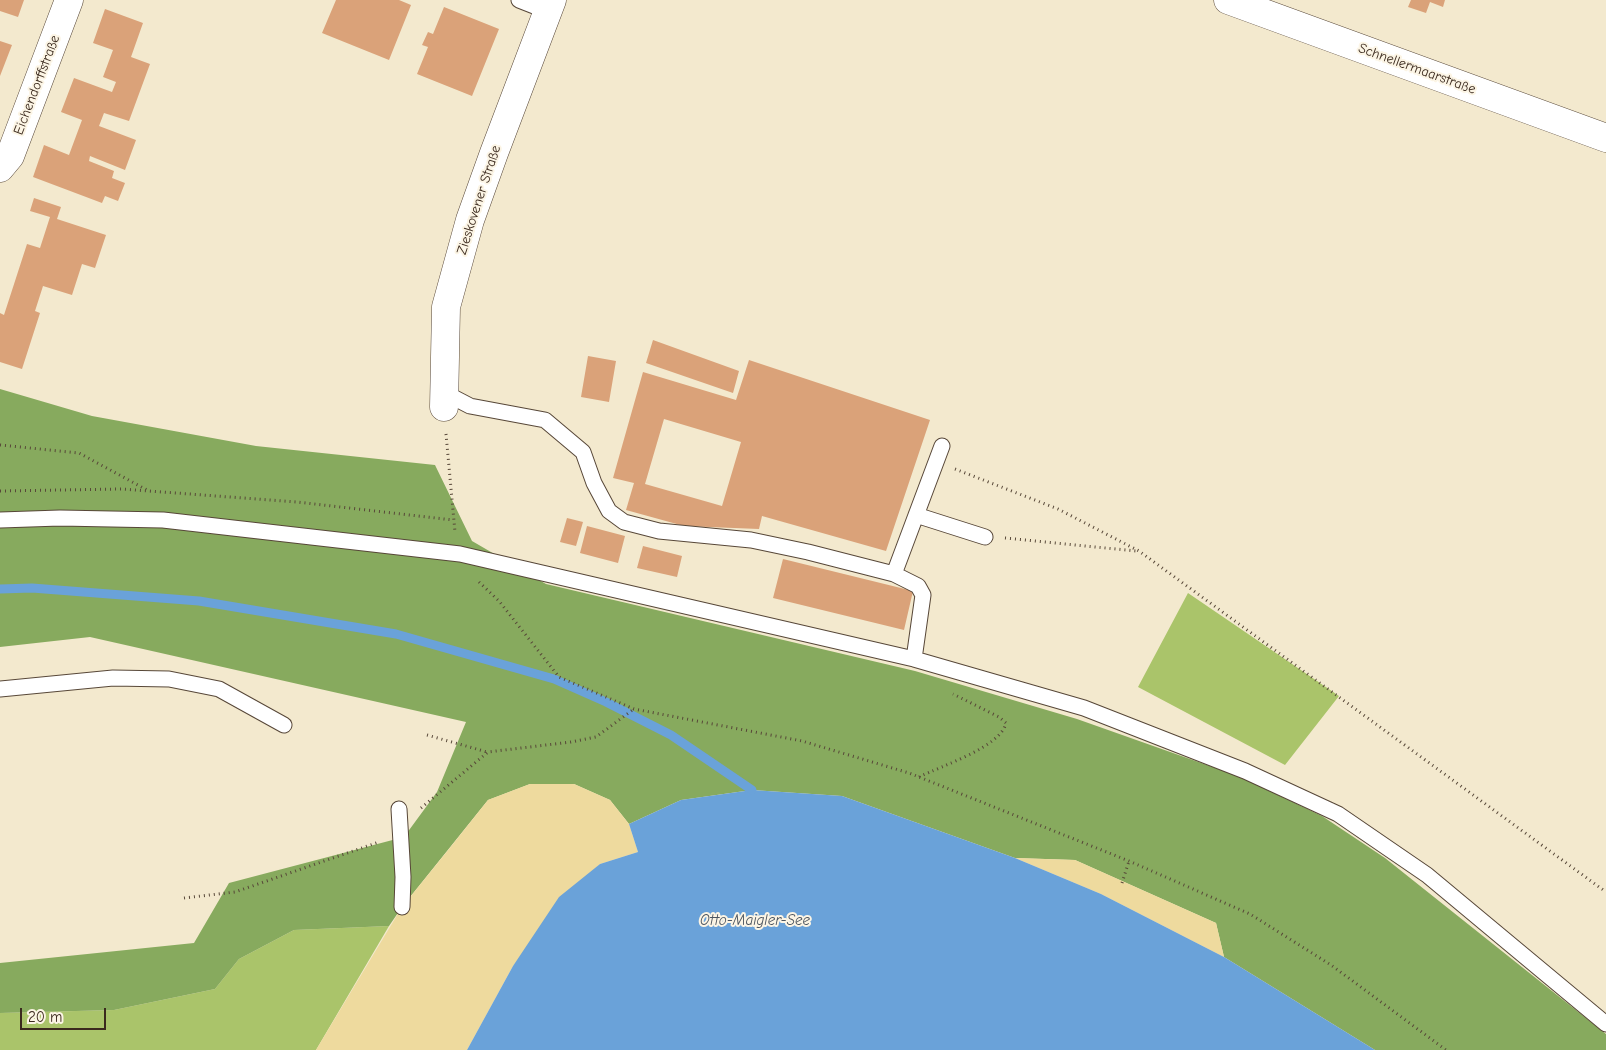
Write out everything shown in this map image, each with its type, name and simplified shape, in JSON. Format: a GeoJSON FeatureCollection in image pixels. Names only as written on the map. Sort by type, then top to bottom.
{"type":"FeatureCollection","features":[{"type":"Feature","properties":{"kind":"street","name":"Eichendorffstraße"},"geometry":{"type":"LineString","coordinates":[[0,168],[10,156],[69,0]]}},
{"type":"Feature","properties":{"kind":"street","name":"Schnellermaarstraße"},"geometry":{"type":"LineString","coordinates":[[1228,0],[1606,138]]}},
{"type":"Feature","properties":{"kind":"street","name":"Zieskovener Straße"},"geometry":{"type":"LineString","coordinates":[[444,400],[446,307],[476,204],[550,6]]}},
{"type":"Feature","properties":{"kind":"lane"},"geometry":{"type":"LineString","coordinates":[[519,0],[550,6]]}},
{"type":"Feature","properties":{"kind":"lane"},"geometry":{"type":"LineString","coordinates":[[444,400],[544,420],[583,452],[594,483],[609,511],[624,522],[659,531],[751,540],[894,574],[918,586],[923,595],[914,659]]}},
{"type":"Feature","properties":{"kind":"lane"},"geometry":{"type":"LineString","coordinates":[[894,574],[942,446]]}},
{"type":"Feature","properties":{"kind":"lane"},"geometry":{"type":"LineString","coordinates":[[916,515],[985,536]]}},
{"type":"Feature","properties":{"kind":"lane"},"geometry":{"type":"LineString","coordinates":[[0,520],[60,518],[163,520],[460,554],[914,659],[1084,708],[1245,771],[1338,814],[1427,876],[1606,1024]]}},
{"type":"Feature","properties":{"kind":"lane"},"geometry":{"type":"LineString","coordinates":[[0,689],[113,678],[169,679],[219,689],[284,725]]}},
{"type":"Feature","properties":{"kind":"lane"},"geometry":{"type":"LineString","coordinates":[[399,809],[403,878],[402,907]]}},
{"type":"Feature","properties":{"kind":"path"},"geometry":{"type":"LineString","coordinates":[[0,491],[112,489],[149,491],[297,502],[452,520],[444,400]]}},
{"type":"Feature","properties":{"kind":"path"},"geometry":{"type":"LineString","coordinates":[[0,445],[79,453],[149,491]]}},
{"type":"Feature","properties":{"kind":"path"},"geometry":{"type":"LineString","coordinates":[[936,462],[1058,509],[1139,551],[1606,892]]}},
{"type":"Feature","properties":{"kind":"path"},"geometry":{"type":"LineString","coordinates":[[985,536],[1139,551]]}},
{"type":"Feature","properties":{"kind":"path"},"geometry":{"type":"LineString","coordinates":[[460,554],[477,580],[499,602],[559,677],[634,709],[802,740],[918,777],[1129,861],[1250,914],[1331,965],[1446,1050]]}},
{"type":"Feature","properties":{"kind":"path"},"geometry":{"type":"LineString","coordinates":[[918,777],[989,744],[1004,732],[1006,723],[999,717],[955,697],[944,683],[944,667]]}},
{"type":"Feature","properties":{"kind":"path"},"geometry":{"type":"LineString","coordinates":[[596,737],[634,709]]}},
{"type":"Feature","properties":{"kind":"path"},"geometry":{"type":"LineString","coordinates":[[427,735],[488,752]]}},
{"type":"Feature","properties":{"kind":"path"},"geometry":{"type":"LineString","coordinates":[[1122,883],[1129,861]]}},
{"type":"Feature","properties":{"kind":"green space"},"geometry":{"type":"Polygon","coordinates":[[[0,389],[92,416],[256,446],[435,465],[472,541],[546,584],[915,671],[1077,719],[1238,776],[1322,816],[1385,858],[1606,1034],[1606,1050],[1375,1050],[1224,957],[1216,923],[1075,860],[1015,858],[842,796],[752,790],[681,800],[629,824],[610,800],[574,784],[530,784],[488,800],[402,907],[389,926],[294,930],[239,959],[215,989],[114,1010],[0,1013],[0,963],[194,943],[229,883],[404,837],[437,792],[466,722],[90,637],[0,647],[0,389]]]}},
{"type":"Feature","properties":{"kind":"green space"},"geometry":{"type":"Polygon","coordinates":[[[1188,593],[1339,696],[1285,765],[1138,687],[1188,593]]]}},
{"type":"Feature","properties":{"kind":"green space"},"geometry":{"type":"Polygon","coordinates":[[[389,926],[316,1050],[0,1050],[0,1013],[114,1010],[215,989],[239,959],[294,930],[389,926]]]}},
{"type":"Feature","properties":{"kind":"sand"},"geometry":{"type":"Polygon","coordinates":[[[530,784],[574,784],[610,800],[629,824],[638,852],[600,864],[513,966],[467,1050],[316,1050],[402,907],[488,800],[530,784]]]}},
{"type":"Feature","properties":{"kind":"sand"},"geometry":{"type":"Polygon","coordinates":[[[1015,858],[1075,860],[1216,923],[1224,957],[1101,894],[1015,858]]]}},
{"type":"Feature","properties":{"kind":"water","name":"Otto-Maigler-See"},"geometry":{"type":"Polygon","coordinates":[[[752,790],[842,796],[1015,858],[1101,894],[1224,957],[1375,1050],[467,1050],[513,966],[559,897],[600,864],[638,852],[629,824],[681,800],[752,790]]]}},
{"type":"Feature","properties":{"kind":"building"},"geometry":{"type":"Polygon","coordinates":[[[0,0],[24,0],[18,17],[0,11],[0,0]]]}},
{"type":"Feature","properties":{"kind":"building"},"geometry":{"type":"Polygon","coordinates":[[[336,0],[399,0],[411,5],[389,60],[322,33],[336,0]]]}},
{"type":"Feature","properties":{"kind":"building"},"geometry":{"type":"Polygon","coordinates":[[[1411,0],[1445,0],[1443,7],[1430,2],[1426,13],[1408,7],[1411,0]]]}},
{"type":"Feature","properties":{"kind":"building"},"geometry":{"type":"Polygon","coordinates":[[[444,7],[499,29],[472,96],[417,74],[428,47],[422,45],[428,32],[433,34],[444,7]]]}},
{"type":"Feature","properties":{"kind":"building"},"geometry":{"type":"Polygon","coordinates":[[[105,9],[143,23],[131,57],[150,64],[129,121],[104,113],[99,126],[136,140],[125,170],[90,156],[89,161],[114,171],[112,178],[125,183],[118,201],[105,196],[102,203],[33,177],[44,145],[69,155],[82,120],[61,112],[74,78],[112,92],[116,82],[103,77],[113,50],[93,43],[105,9]]]}},
{"type":"Feature","properties":{"kind":"building"},"geometry":{"type":"Polygon","coordinates":[[[0,41],[12,45],[0,76],[0,41]]]}},
{"type":"Feature","properties":{"kind":"building"},"geometry":{"type":"Polygon","coordinates":[[[34,198],[61,207],[57,219],[106,235],[95,268],[82,264],[72,295],[43,286],[35,311],[40,313],[22,369],[0,362],[0,313],[4,315],[27,244],[40,248],[50,217],[30,211],[34,198]]]}},
{"type":"Feature","properties":{"kind":"building"},"geometry":{"type":"Polygon","coordinates":[[[653,340],[739,371],[733,393],[646,363],[653,340]]]}},
{"type":"Feature","properties":{"kind":"building"},"geometry":{"type":"Polygon","coordinates":[[[588,356],[616,361],[609,402],[581,397],[588,356]]]}},
{"type":"Feature","properties":{"kind":"building"},"geometry":{"type":"Polygon","coordinates":[[[749,360],[930,420],[886,551],[762,516],[759,529],[684,526],[626,510],[634,483],[613,478],[643,372],[736,400],[749,360]],[[664,419],[645,484],[722,506],[741,442],[664,419]]]}},
{"type":"Feature","properties":{"kind":"building"},"geometry":{"type":"Polygon","coordinates":[[[567,518],[583,522],[576,546],[560,542],[567,518]]]}},
{"type":"Feature","properties":{"kind":"building"},"geometry":{"type":"Polygon","coordinates":[[[587,526],[625,536],[618,563],[580,553],[587,526]]]}},
{"type":"Feature","properties":{"kind":"building"},"geometry":{"type":"Polygon","coordinates":[[[643,546],[682,556],[677,577],[637,568],[643,546]]]}},
{"type":"Feature","properties":{"kind":"building"},"geometry":{"type":"Polygon","coordinates":[[[783,559],[913,591],[904,630],[773,598],[783,559]]]}},
{"type":"Feature","properties":{"kind":"waterway"},"geometry":{"type":"LineString","coordinates":[[0,589],[32,588],[199,601],[396,634],[554,679],[606,702],[671,735],[752,790]]}}]}
